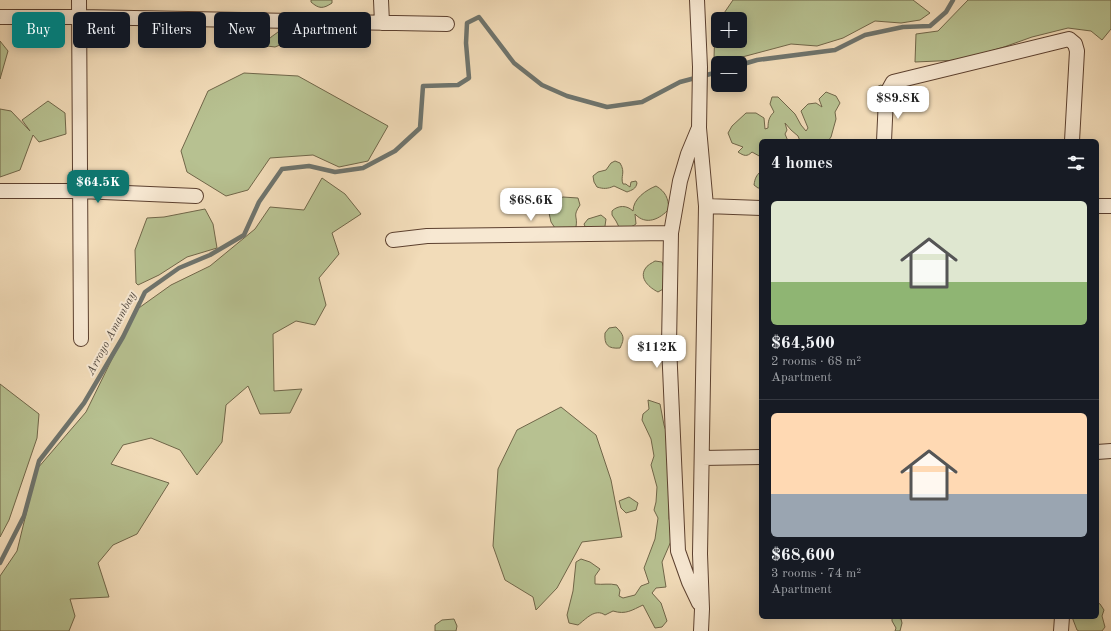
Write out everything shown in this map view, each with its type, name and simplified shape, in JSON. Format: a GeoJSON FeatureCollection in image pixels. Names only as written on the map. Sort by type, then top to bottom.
{"type":"FeatureCollection","features":[{"type":"Feature","properties":{"kind":"street"},"geometry":{"type":"LineString","coordinates":[[79,0],[80,12]]}},
{"type":"Feature","properties":{"kind":"street"},"geometry":{"type":"LineString","coordinates":[[380,0],[382,23]]}},
{"type":"Feature","properties":{"kind":"street"},"geometry":{"type":"LineString","coordinates":[[698,0],[700,66],[699,128],[706,206],[700,554],[702,609],[701,631]]}},
{"type":"Feature","properties":{"kind":"street"},"geometry":{"type":"LineString","coordinates":[[0,17],[73,17]]}},
{"type":"Feature","properties":{"kind":"street"},"geometry":{"type":"LineString","coordinates":[[130,18],[447,24]]}},
{"type":"Feature","properties":{"kind":"street"},"geometry":{"type":"LineString","coordinates":[[884,139],[886,98],[888,90],[893,82],[1069,39],[1075,44],[1077,51],[1072,139]]}},
{"type":"Feature","properties":{"kind":"street"},"geometry":{"type":"LineString","coordinates":[[80,48],[81,339]]}},
{"type":"Feature","properties":{"kind":"street"},"geometry":{"type":"LineString","coordinates":[[699,128],[688,154],[680,181],[671,233],[670,345],[678,551],[689,582],[702,609]]}},
{"type":"Feature","properties":{"kind":"street"},"geometry":{"type":"LineString","coordinates":[[0,191],[80,191],[196,196]]}},
{"type":"Feature","properties":{"kind":"street"},"geometry":{"type":"LineString","coordinates":[[706,206],[759,208]]}},
{"type":"Feature","properties":{"kind":"street"},"geometry":{"type":"LineString","coordinates":[[1099,206],[1111,206]]}},
{"type":"Feature","properties":{"kind":"street"},"geometry":{"type":"LineString","coordinates":[[392,240],[427,236],[671,233]]}},
{"type":"Feature","properties":{"kind":"street"},"geometry":{"type":"LineString","coordinates":[[1099,452],[1111,452]]}},
{"type":"Feature","properties":{"kind":"street"},"geometry":{"type":"LineString","coordinates":[[702,458],[759,457]]}},
{"type":"Feature","properties":{"kind":"street"},"geometry":{"type":"LineString","coordinates":[[1061,631],[1062,619]]}},
{"type":"Feature","properties":{"kind":"green space"},"geometry":{"type":"Polygon","coordinates":[[[311,0],[332,0],[332,3],[319,7],[311,2],[311,0]]]}},
{"type":"Feature","properties":{"kind":"green space"},"geometry":{"type":"Polygon","coordinates":[[[733,0],[913,0],[930,13],[920,20],[901,23],[875,21],[843,38],[817,46],[791,44],[746,56],[714,56],[714,48],[747,48],[747,12],[725,12],[733,0]]]}},
{"type":"Feature","properties":{"kind":"green space"},"geometry":{"type":"Polygon","coordinates":[[[968,0],[1111,0],[1111,29],[1102,40],[1091,31],[1068,28],[1032,37],[960,60],[915,62],[916,34],[938,31],[968,0]]]}},
{"type":"Feature","properties":{"kind":"green space"},"geometry":{"type":"Polygon","coordinates":[[[278,32],[278,46],[270,46],[270,38],[278,32]]]}},
{"type":"Feature","properties":{"kind":"green space"},"geometry":{"type":"Polygon","coordinates":[[[0,41],[8,51],[0,79],[0,41]]]}},
{"type":"Feature","properties":{"kind":"green space"},"geometry":{"type":"Polygon","coordinates":[[[244,73],[298,76],[388,126],[368,161],[339,167],[313,155],[270,158],[248,190],[226,196],[187,172],[181,151],[208,91],[244,73]]]}},
{"type":"Feature","properties":{"kind":"green space"},"geometry":{"type":"Polygon","coordinates":[[[881,85],[887,89],[886,102],[878,105],[871,101],[871,92],[876,87],[881,85]]]}},
{"type":"Feature","properties":{"kind":"green space"},"geometry":{"type":"Polygon","coordinates":[[[826,92],[836,96],[840,103],[835,112],[836,119],[830,139],[799,139],[785,123],[787,130],[785,134],[787,139],[759,139],[759,156],[752,152],[749,155],[742,154],[738,152],[743,147],[732,143],[728,133],[732,126],[746,113],[756,113],[764,118],[765,129],[768,128],[769,119],[774,112],[770,104],[772,97],[778,97],[795,114],[806,131],[808,128],[801,111],[808,104],[816,103],[822,107],[819,99],[826,92]]]}},
{"type":"Feature","properties":{"kind":"green space"},"geometry":{"type":"Polygon","coordinates":[[[48,101],[65,113],[66,134],[39,142],[33,135],[20,170],[0,177],[0,109],[11,111],[30,131],[22,120],[48,101]]]}},
{"type":"Feature","properties":{"kind":"green space"},"geometry":{"type":"Polygon","coordinates":[[[615,161],[620,163],[622,166],[623,184],[630,187],[631,182],[636,181],[636,187],[634,189],[627,192],[614,186],[610,188],[597,187],[593,176],[598,172],[606,170],[611,163],[615,161]]]}},
{"type":"Feature","properties":{"kind":"green space"},"geometry":{"type":"Polygon","coordinates":[[[759,173],[759,188],[754,185],[759,173]]]}},
{"type":"Feature","properties":{"kind":"green space"},"geometry":{"type":"Polygon","coordinates":[[[322,178],[345,194],[361,214],[332,233],[339,254],[319,278],[326,305],[315,325],[296,321],[273,334],[274,391],[302,389],[290,413],[260,414],[248,386],[226,405],[222,442],[197,475],[180,450],[151,438],[123,445],[111,464],[169,483],[137,534],[113,545],[98,563],[109,597],[70,599],[75,616],[69,631],[0,631],[0,576],[17,551],[37,469],[86,412],[136,310],[171,285],[210,266],[255,229],[270,207],[304,210],[322,178]]]}},
{"type":"Feature","properties":{"kind":"green space"},"geometry":{"type":"Polygon","coordinates":[[[656,186],[666,196],[669,209],[661,216],[653,220],[644,220],[635,214],[636,224],[628,228],[619,227],[612,215],[612,211],[622,206],[633,211],[635,203],[638,199],[648,190],[656,186]]]}},
{"type":"Feature","properties":{"kind":"green space"},"geometry":{"type":"Polygon","coordinates":[[[543,190],[551,192],[556,200],[563,197],[578,198],[580,205],[576,214],[576,227],[565,231],[555,228],[551,222],[549,213],[537,205],[534,199],[534,196],[537,193],[543,190]]]}},
{"type":"Feature","properties":{"kind":"green space"},"geometry":{"type":"Polygon","coordinates":[[[205,209],[213,224],[217,248],[187,257],[159,275],[138,285],[136,283],[135,250],[147,218],[164,217],[205,209]]]}},
{"type":"Feature","properties":{"kind":"green space"},"geometry":{"type":"Polygon","coordinates":[[[601,215],[606,219],[605,226],[602,230],[587,231],[584,224],[588,219],[601,215]]]}},
{"type":"Feature","properties":{"kind":"green space"},"geometry":{"type":"Polygon","coordinates":[[[655,261],[662,262],[665,271],[665,288],[658,292],[646,283],[643,276],[648,265],[655,261]]]}},
{"type":"Feature","properties":{"kind":"green space"},"geometry":{"type":"Polygon","coordinates":[[[616,327],[621,332],[623,342],[620,348],[612,348],[605,341],[605,333],[609,328],[616,327]]]}},
{"type":"Feature","properties":{"kind":"green space"},"geometry":{"type":"Polygon","coordinates":[[[0,384],[39,414],[37,438],[9,520],[0,537],[0,384]]]}},
{"type":"Feature","properties":{"kind":"green space"},"geometry":{"type":"Polygon","coordinates":[[[648,400],[660,404],[667,434],[669,467],[669,519],[675,532],[662,562],[666,587],[656,588],[652,593],[661,603],[667,621],[662,627],[655,628],[643,605],[625,612],[613,611],[605,615],[601,613],[594,614],[587,617],[578,625],[569,623],[567,615],[573,591],[576,562],[581,559],[590,562],[600,569],[595,576],[595,584],[617,585],[620,590],[619,596],[623,598],[635,595],[641,586],[649,583],[644,568],[655,539],[658,518],[654,510],[657,487],[651,465],[654,456],[651,439],[642,420],[643,414],[649,409],[648,400]]]}},
{"type":"Feature","properties":{"kind":"green space"},"geometry":{"type":"Polygon","coordinates":[[[561,407],[596,435],[611,480],[622,537],[582,542],[557,588],[536,610],[533,597],[505,580],[493,546],[498,469],[517,430],[561,407]]]}},
{"type":"Feature","properties":{"kind":"green space"},"geometry":{"type":"Polygon","coordinates":[[[629,497],[638,503],[636,510],[626,513],[621,508],[619,501],[629,497]]]}},
{"type":"Feature","properties":{"kind":"green space"},"geometry":{"type":"Polygon","coordinates":[[[1099,603],[1100,604],[1104,610],[1102,616],[1105,627],[1102,631],[1077,630],[1073,619],[1099,619],[1099,603]]]}},
{"type":"Feature","properties":{"kind":"green space"},"geometry":{"type":"Polygon","coordinates":[[[454,619],[457,626],[456,631],[435,631],[435,625],[442,620],[454,619]]]}},
{"type":"Feature","properties":{"kind":"green space"},"geometry":{"type":"Polygon","coordinates":[[[892,619],[901,619],[902,623],[900,631],[895,631],[896,628],[892,619]]]}},
{"type":"Feature","properties":{"kind":"waterway","name":"Arroyo Amambay"},"geometry":{"type":"LineString","coordinates":[[747,63],[757,60],[835,50],[865,35],[903,27],[930,26],[946,12],[953,0]]}},
{"type":"Feature","properties":{"kind":"waterway","name":"Arroyo Amambay"},"geometry":{"type":"LineString","coordinates":[[0,563],[24,516],[39,461],[84,403],[123,337],[145,292],[179,268],[210,255],[244,235],[259,202],[282,169],[309,166],[335,172],[363,168],[395,151],[420,128],[423,86],[458,85],[469,78],[466,43],[467,23],[479,17],[514,63],[542,85],[567,96],[607,107],[642,102],[680,82],[711,74]]}}]}
